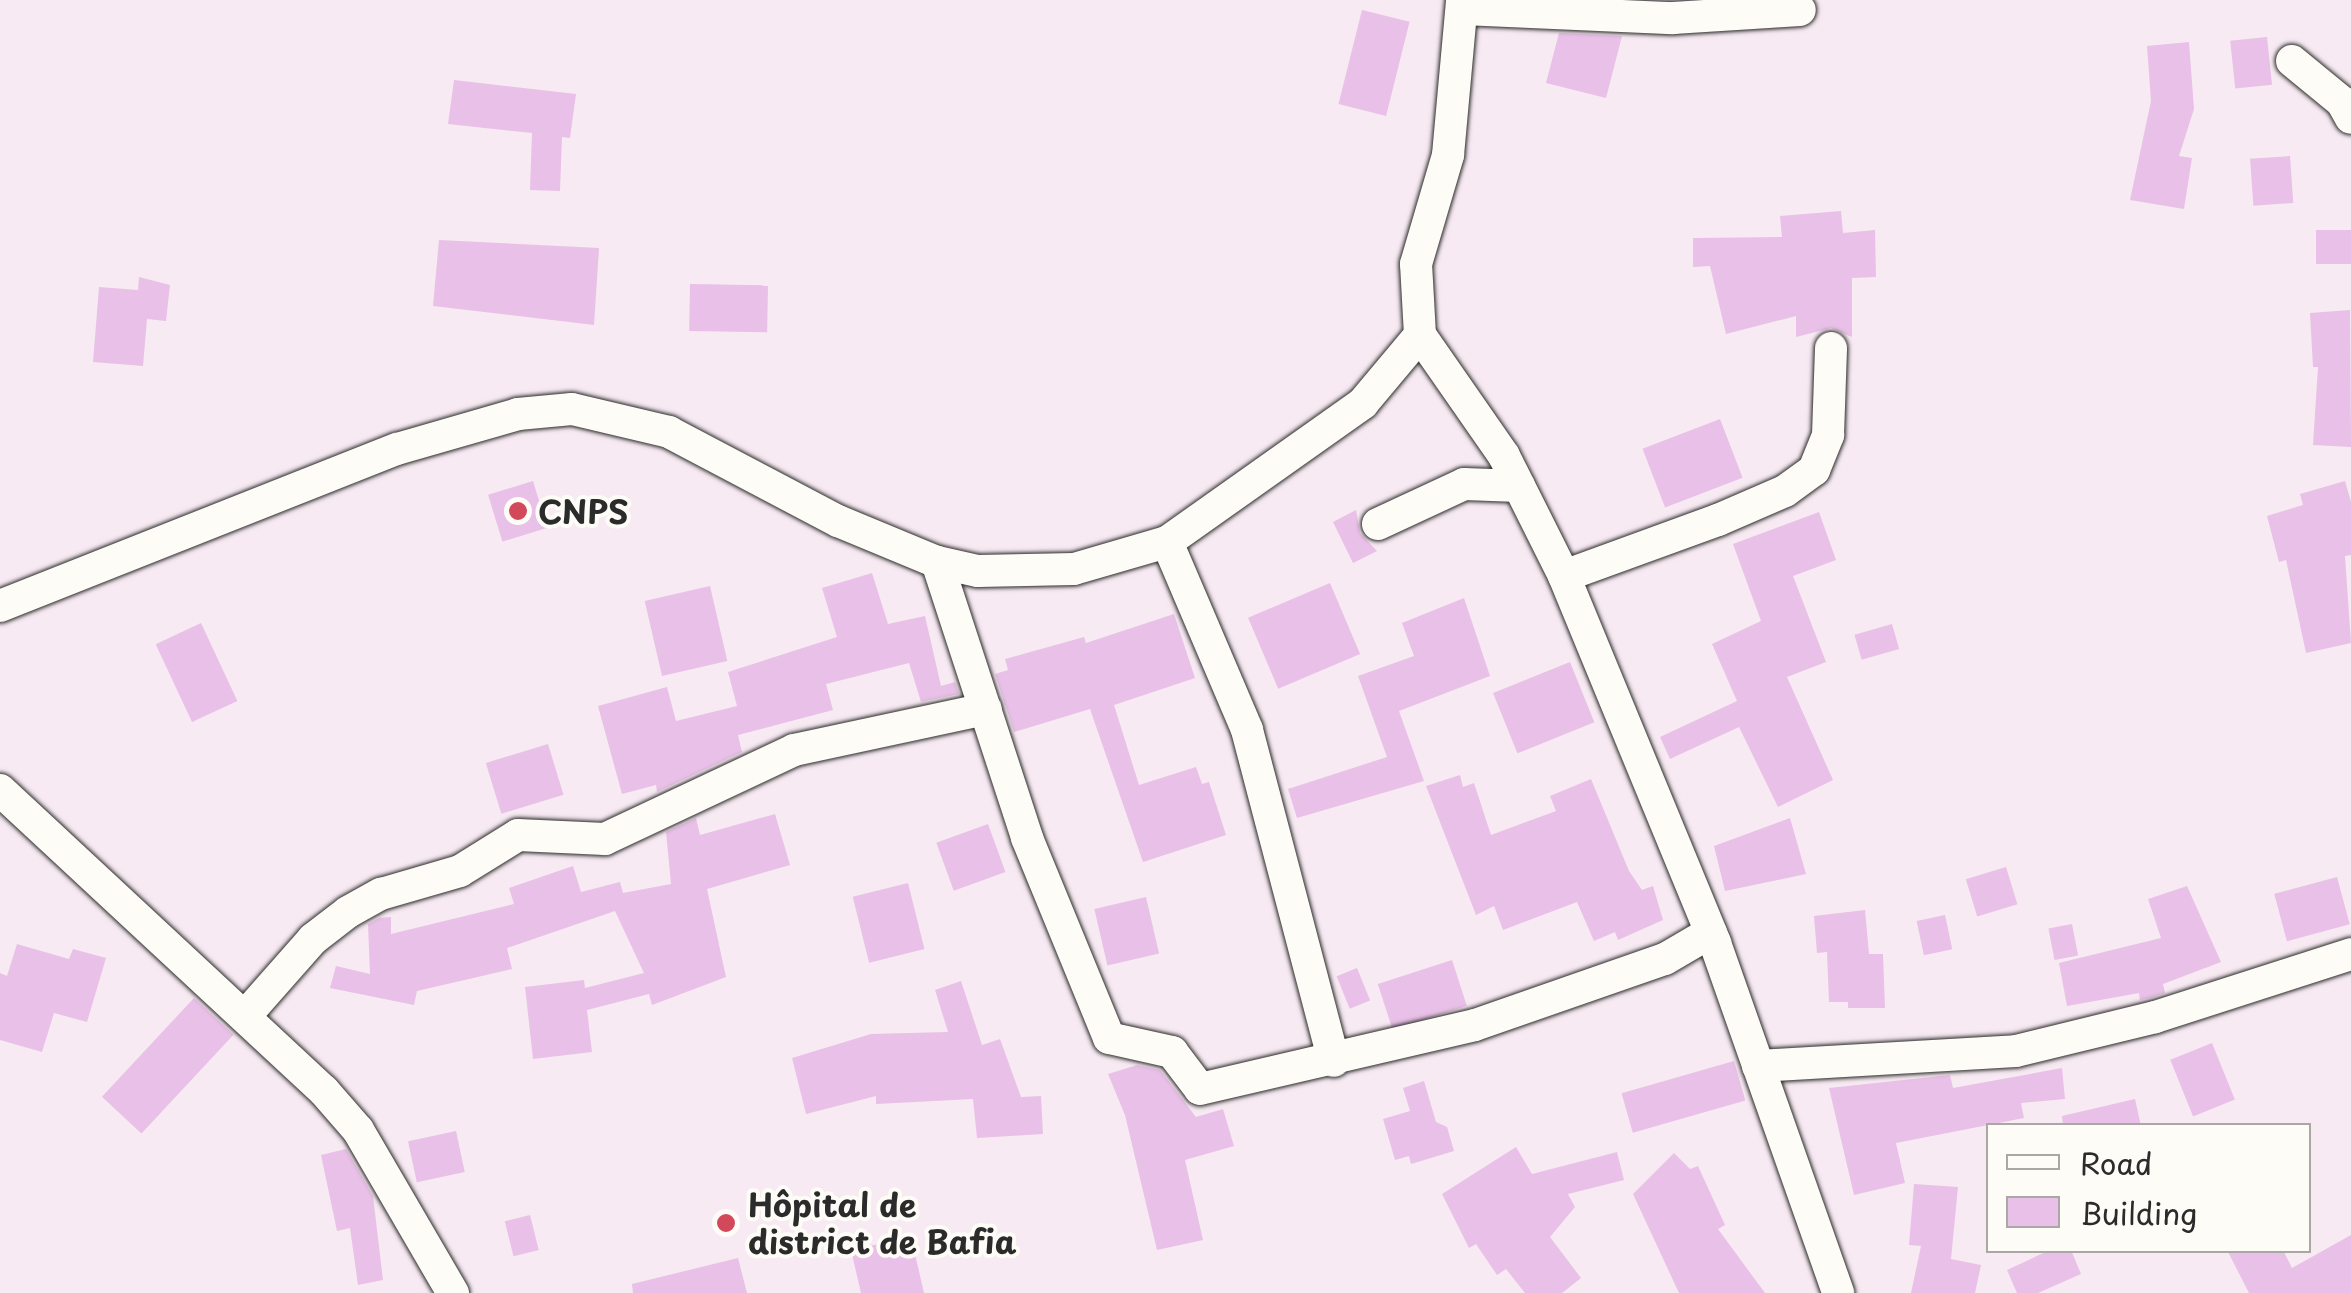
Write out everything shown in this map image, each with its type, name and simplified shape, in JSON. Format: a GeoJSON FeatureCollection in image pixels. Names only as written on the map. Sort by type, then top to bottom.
{"type":"FeatureCollection","features":[{"type":"Feature","properties":{"kind":"street"},"geometry":{"type":"LineString","coordinates":[[1800,10],[1673,18],[1463,4],[1448,155],[1416,264],[1420,335],[1519,486],[1564,576],[1710,932],[1838,1293]]}},
{"type":"Feature","properties":{"kind":"street"},"geometry":{"type":"LineString","coordinates":[[2292,62],[2342,102],[2351,118]]}},
{"type":"Feature","properties":{"kind":"street"},"geometry":{"type":"LineString","coordinates":[[0,606],[396,449],[518,414],[572,409],[669,432],[838,521],[937,562],[978,571],[1074,569],[1167,542],[1363,402],[1420,335]]}},
{"type":"Feature","properties":{"kind":"street"},"geometry":{"type":"LineString","coordinates":[[1564,576],[1718,520],[1785,491],[1814,470],[1828,435],[1831,348]]}},
{"type":"Feature","properties":{"kind":"street"},"geometry":{"type":"LineString","coordinates":[[1378,524],[1464,484],[1519,486]]}},
{"type":"Feature","properties":{"kind":"street"},"geometry":{"type":"LineString","coordinates":[[1167,542],[1248,730],[1334,1062]]}},
{"type":"Feature","properties":{"kind":"street"},"geometry":{"type":"LineString","coordinates":[[937,562],[1027,838],[1109,1038],[1172,1052],[1200,1089],[1334,1062],[1582,990],[1666,959],[1710,932]]}},
{"type":"Feature","properties":{"kind":"street"},"geometry":{"type":"LineString","coordinates":[[246,1015],[313,938],[348,912],[381,894],[460,870],[518,836],[605,839],[794,750],[986,709]]}},
{"type":"Feature","properties":{"kind":"street"},"geometry":{"type":"LineString","coordinates":[[0,790],[291,1054],[358,1130],[453,1293]]}},
{"type":"Feature","properties":{"kind":"street"},"geometry":{"type":"LineString","coordinates":[[1758,1066],[2016,1052],[2155,1017],[2351,954]]}},
{"type":"Feature","properties":{"kind":"building"},"geometry":{"type":"Polygon","coordinates":[[[1362,10],[1410,22],[1386,116],[1339,104],[1362,10]]]}},
{"type":"Feature","properties":{"kind":"building"},"geometry":{"type":"Polygon","coordinates":[[[1559,33],[1622,36],[1606,98],[1546,83],[1559,33]]]}},
{"type":"Feature","properties":{"kind":"building"},"geometry":{"type":"Polygon","coordinates":[[[2267,37],[2272,85],[2235,89],[2230,41],[2267,37]]]}},
{"type":"Feature","properties":{"kind":"building"},"geometry":{"type":"Polygon","coordinates":[[[2189,42],[2194,109],[2179,156],[2192,158],[2184,209],[2130,200],[2151,101],[2147,46],[2189,42]]]}},
{"type":"Feature","properties":{"kind":"building"},"geometry":{"type":"Polygon","coordinates":[[[454,80],[576,94],[570,138],[562,137],[560,191],[530,190],[532,133],[448,124],[454,80]]]}},
{"type":"Feature","properties":{"kind":"building"},"geometry":{"type":"Polygon","coordinates":[[[2290,156],[2293,203],[2253,206],[2250,159],[2290,156]]]}},
{"type":"Feature","properties":{"kind":"building"},"geometry":{"type":"Polygon","coordinates":[[[1841,211],[1843,233],[1875,230],[1876,277],[1852,278],[1852,337],[1831,328],[1796,337],[1796,316],[1726,334],[1710,266],[1693,267],[1693,238],[1782,237],[1780,216],[1841,211]]]}},
{"type":"Feature","properties":{"kind":"building"},"geometry":{"type":"Polygon","coordinates":[[[2316,230],[2351,230],[2351,264],[2316,264],[2316,230]]]}},
{"type":"Feature","properties":{"kind":"building"},"geometry":{"type":"Polygon","coordinates":[[[439,240],[599,248],[594,325],[433,306],[439,240]]]}},
{"type":"Feature","properties":{"kind":"building"},"geometry":{"type":"Polygon","coordinates":[[[139,277],[170,285],[166,321],[147,319],[143,366],[93,362],[99,287],[138,290],[139,277]]]}},
{"type":"Feature","properties":{"kind":"building"},"geometry":{"type":"Polygon","coordinates":[[[690,284],[768,285],[767,332],[689,331],[690,284]]]}},
{"type":"Feature","properties":{"kind":"building"},"geometry":{"type":"Polygon","coordinates":[[[2350,310],[2351,447],[2313,445],[2318,367],[2313,367],[2310,313],[2350,310]]]}},
{"type":"Feature","properties":{"kind":"building"},"geometry":{"type":"Polygon","coordinates":[[[1720,419],[1743,478],[1665,508],[1643,449],[1720,419]]]}},
{"type":"Feature","properties":{"kind":"building","name":"CNPS"},"geometry":{"type":"Polygon","coordinates":[[[533,481],[547,528],[502,542],[488,495],[533,481]]]}},
{"type":"Feature","properties":{"kind":"building"},"geometry":{"type":"Polygon","coordinates":[[[2345,481],[2351,502],[2351,555],[2345,556],[2351,643],[2306,653],[2286,560],[2279,562],[2267,516],[2303,505],[2300,494],[2345,481]]]}},
{"type":"Feature","properties":{"kind":"building"},"geometry":{"type":"Polygon","coordinates":[[[1356,510],[1360,533],[1377,551],[1353,563],[1333,522],[1356,510]]]}},
{"type":"Feature","properties":{"kind":"building"},"geometry":{"type":"Polygon","coordinates":[[[1819,512],[1836,560],[1793,576],[1826,662],[1787,677],[1833,780],[1778,807],[1739,727],[1670,759],[1660,737],[1737,701],[1712,644],[1761,621],[1733,544],[1819,512]]]}},
{"type":"Feature","properties":{"kind":"building"},"geometry":{"type":"Polygon","coordinates":[[[872,573],[888,624],[925,616],[941,686],[955,682],[959,694],[921,702],[909,663],[826,684],[833,710],[738,735],[742,752],[657,792],[656,785],[622,794],[598,706],[667,687],[676,721],[737,706],[728,672],[837,637],[822,588],[872,573]]]}},
{"type":"Feature","properties":{"kind":"building"},"geometry":{"type":"Polygon","coordinates":[[[1330,583],[1360,654],[1278,689],[1248,618],[1330,583]]]}},
{"type":"Feature","properties":{"kind":"building"},"geometry":{"type":"Polygon","coordinates":[[[710,586],[727,661],[662,676],[645,601],[710,586]]]}},
{"type":"Feature","properties":{"kind":"building"},"geometry":{"type":"Polygon","coordinates":[[[1464,598],[1490,676],[1399,711],[1424,781],[1297,818],[1288,789],[1387,757],[1358,676],[1414,656],[1402,623],[1464,598]]]}},
{"type":"Feature","properties":{"kind":"building"},"geometry":{"type":"Polygon","coordinates":[[[1174,614],[1195,678],[1114,705],[1139,785],[1196,767],[1202,784],[1209,782],[1226,835],[1143,862],[1090,709],[1014,732],[995,674],[1008,670],[1005,659],[1084,637],[1086,643],[1174,614]]]}},
{"type":"Feature","properties":{"kind":"building"},"geometry":{"type":"Polygon","coordinates":[[[201,623],[237,701],[192,722],[156,644],[201,623]]]}},
{"type":"Feature","properties":{"kind":"building"},"geometry":{"type":"Polygon","coordinates":[[[1892,624],[1899,649],[1862,660],[1855,635],[1892,624]]]}},
{"type":"Feature","properties":{"kind":"building"},"geometry":{"type":"Polygon","coordinates":[[[1570,662],[1594,722],[1517,753],[1493,693],[1570,662]]]}},
{"type":"Feature","properties":{"kind":"building"},"geometry":{"type":"Polygon","coordinates":[[[548,744],[563,795],[501,814],[486,763],[548,744]]]}},
{"type":"Feature","properties":{"kind":"building"},"geometry":{"type":"Polygon","coordinates":[[[1460,775],[1463,787],[1474,783],[1491,835],[1556,811],[1550,796],[1591,779],[1629,871],[1642,890],[1653,886],[1663,920],[1618,940],[1615,932],[1594,941],[1577,902],[1503,930],[1494,906],[1476,915],[1426,786],[1460,775]]]}},
{"type":"Feature","properties":{"kind":"building"},"geometry":{"type":"Polygon","coordinates":[[[775,814],[790,865],[707,889],[726,977],[652,1005],[649,994],[587,1010],[592,1052],[533,1059],[525,987],[584,980],[585,988],[644,973],[615,911],[507,948],[512,969],[417,991],[414,1005],[330,988],[336,966],[370,974],[368,924],[379,918],[391,917],[391,934],[514,904],[509,888],[573,866],[581,892],[620,882],[623,893],[671,884],[666,832],[696,818],[700,835],[775,814]]]}},
{"type":"Feature","properties":{"kind":"building"},"geometry":{"type":"Polygon","coordinates":[[[1790,818],[1806,874],[1725,891],[1714,846],[1790,818]]]}},
{"type":"Feature","properties":{"kind":"building"},"geometry":{"type":"Polygon","coordinates":[[[988,824],[1005,872],[954,891],[936,843],[988,824]]]}},
{"type":"Feature","properties":{"kind":"building"},"geometry":{"type":"Polygon","coordinates":[[[2006,867],[2017,904],[1977,917],[1966,879],[2006,867]]]}},
{"type":"Feature","properties":{"kind":"building"},"geometry":{"type":"Polygon","coordinates":[[[2337,877],[2350,924],[2287,941],[2274,894],[2337,877]]]}},
{"type":"Feature","properties":{"kind":"building"},"geometry":{"type":"Polygon","coordinates":[[[908,883],[924,949],[869,963],[853,897],[908,883]]]}},
{"type":"Feature","properties":{"kind":"building"},"geometry":{"type":"Polygon","coordinates":[[[2187,886],[2221,962],[2163,984],[2165,993],[2150,998],[2140,1000],[2139,993],[2067,1006],[2059,963],[2161,938],[2148,899],[2187,886]]]}},
{"type":"Feature","properties":{"kind":"building"},"geometry":{"type":"Polygon","coordinates":[[[1146,897],[1159,954],[1107,965],[1094,909],[1146,897]]]}},
{"type":"Feature","properties":{"kind":"building"},"geometry":{"type":"Polygon","coordinates":[[[1865,910],[1869,954],[1883,954],[1885,1008],[1848,1008],[1848,1002],[1829,1002],[1827,952],[1817,953],[1814,916],[1865,910]]]}},
{"type":"Feature","properties":{"kind":"building"},"geometry":{"type":"Polygon","coordinates":[[[1945,915],[1952,949],[1924,955],[1917,921],[1945,915]]]}},
{"type":"Feature","properties":{"kind":"building"},"geometry":{"type":"Polygon","coordinates":[[[2072,924],[2078,955],[2055,960],[2048,929],[2072,924]]]}},
{"type":"Feature","properties":{"kind":"building"},"geometry":{"type":"Polygon","coordinates":[[[17,944],[69,959],[73,949],[106,958],[87,1022],[54,1013],[42,1052],[0,1040],[0,973],[7,976],[17,944]]]}},
{"type":"Feature","properties":{"kind":"building"},"geometry":{"type":"Polygon","coordinates":[[[1452,960],[1467,1006],[1393,1030],[1378,984],[1452,960]]]}},
{"type":"Feature","properties":{"kind":"building"},"geometry":{"type":"Polygon","coordinates":[[[1357,968],[1370,1000],[1350,1009],[1337,976],[1357,968]]]}},
{"type":"Feature","properties":{"kind":"building"},"geometry":{"type":"Polygon","coordinates":[[[961,981],[982,1045],[1000,1039],[1021,1097],[1041,1096],[1043,1134],[977,1138],[973,1099],[876,1104],[876,1096],[806,1114],[792,1058],[871,1034],[948,1032],[935,990],[961,981]]]}},
{"type":"Feature","properties":{"kind":"building"},"geometry":{"type":"Polygon","coordinates":[[[194,998],[233,1035],[141,1134],[102,1097],[194,998]]]}},
{"type":"Feature","properties":{"kind":"building"},"geometry":{"type":"Polygon","coordinates":[[[2212,1043],[2235,1100],[2193,1116],[2170,1060],[2212,1043]]]}},
{"type":"Feature","properties":{"kind":"building"},"geometry":{"type":"Polygon","coordinates":[[[1734,1061],[1745,1100],[1633,1133],[1622,1093],[1734,1061]]]}},
{"type":"Feature","properties":{"kind":"building"},"geometry":{"type":"Polygon","coordinates":[[[1137,1065],[1160,1070],[1196,1117],[1223,1109],[1234,1146],[1185,1160],[1203,1240],[1157,1250],[1125,1115],[1108,1074],[1137,1065]]]}},
{"type":"Feature","properties":{"kind":"building"},"geometry":{"type":"Polygon","coordinates":[[[2062,1068],[2065,1099],[2021,1103],[2024,1118],[1896,1143],[1905,1183],[1854,1195],[1829,1088],[1950,1075],[1953,1088],[2062,1068]]]}},
{"type":"Feature","properties":{"kind":"building"},"geometry":{"type":"Polygon","coordinates":[[[1424,1081],[1436,1122],[1447,1127],[1454,1151],[1411,1164],[1409,1156],[1395,1160],[1383,1119],[1410,1111],[1403,1088],[1424,1081]]]}},
{"type":"Feature","properties":{"kind":"building"},"geometry":{"type":"Polygon","coordinates":[[[2135,1099],[2140,1123],[2063,1123],[2062,1116],[2135,1099]]]}},
{"type":"Feature","properties":{"kind":"building"},"geometry":{"type":"Polygon","coordinates":[[[456,1131],[465,1172],[417,1182],[408,1141],[456,1131]]]}},
{"type":"Feature","properties":{"kind":"building"},"geometry":{"type":"Polygon","coordinates":[[[1516,1147],[1532,1174],[1617,1152],[1624,1180],[1568,1194],[1575,1207],[1550,1237],[1581,1278],[1562,1293],[1525,1293],[1506,1269],[1497,1275],[1476,1244],[1469,1248],[1442,1194],[1516,1147]]]}},
{"type":"Feature","properties":{"kind":"building"},"geometry":{"type":"Polygon","coordinates":[[[346,1149],[373,1196],[383,1280],[358,1285],[350,1228],[337,1231],[321,1155],[346,1149]]]}},
{"type":"Feature","properties":{"kind":"building"},"geometry":{"type":"Polygon","coordinates":[[[1674,1153],[1690,1169],[1698,1166],[1725,1225],[1718,1229],[1765,1293],[1679,1293],[1633,1194],[1674,1153]]]}},
{"type":"Feature","properties":{"kind":"building"},"geometry":{"type":"Polygon","coordinates":[[[1914,1184],[1958,1187],[1951,1259],[1981,1265],[1975,1293],[1911,1293],[1921,1246],[1909,1245],[1914,1184]]]}},
{"type":"Feature","properties":{"kind":"building"},"geometry":{"type":"Polygon","coordinates":[[[530,1215],[539,1250],[513,1256],[505,1221],[530,1215]]]}},
{"type":"Feature","properties":{"kind":"building"},"geometry":{"type":"Polygon","coordinates":[[[2351,1235],[2351,1293],[2249,1293],[2229,1253],[2284,1253],[2292,1268],[2351,1235]]]}},
{"type":"Feature","properties":{"kind":"building"},"geometry":{"type":"Polygon","coordinates":[[[911,1237],[924,1293],[861,1293],[851,1250],[911,1237]]]}},
{"type":"Feature","properties":{"kind":"building"},"geometry":{"type":"Polygon","coordinates":[[[2044,1253],[2072,1253],[2081,1274],[2038,1293],[2017,1293],[2007,1270],[2044,1253]]]}},
{"type":"Feature","properties":{"kind":"building"},"geometry":{"type":"Polygon","coordinates":[[[738,1258],[747,1293],[633,1293],[632,1284],[738,1258]]]}},
{"type":"Feature","properties":{"kind":"place","name":"CNPS"},"geometry":{"type":"Point","coordinates":[518,511]}},
{"type":"Feature","properties":{"kind":"place","name":"Hôpital de district de Bafia"},"geometry":{"type":"Point","coordinates":[726,1223]}}]}
